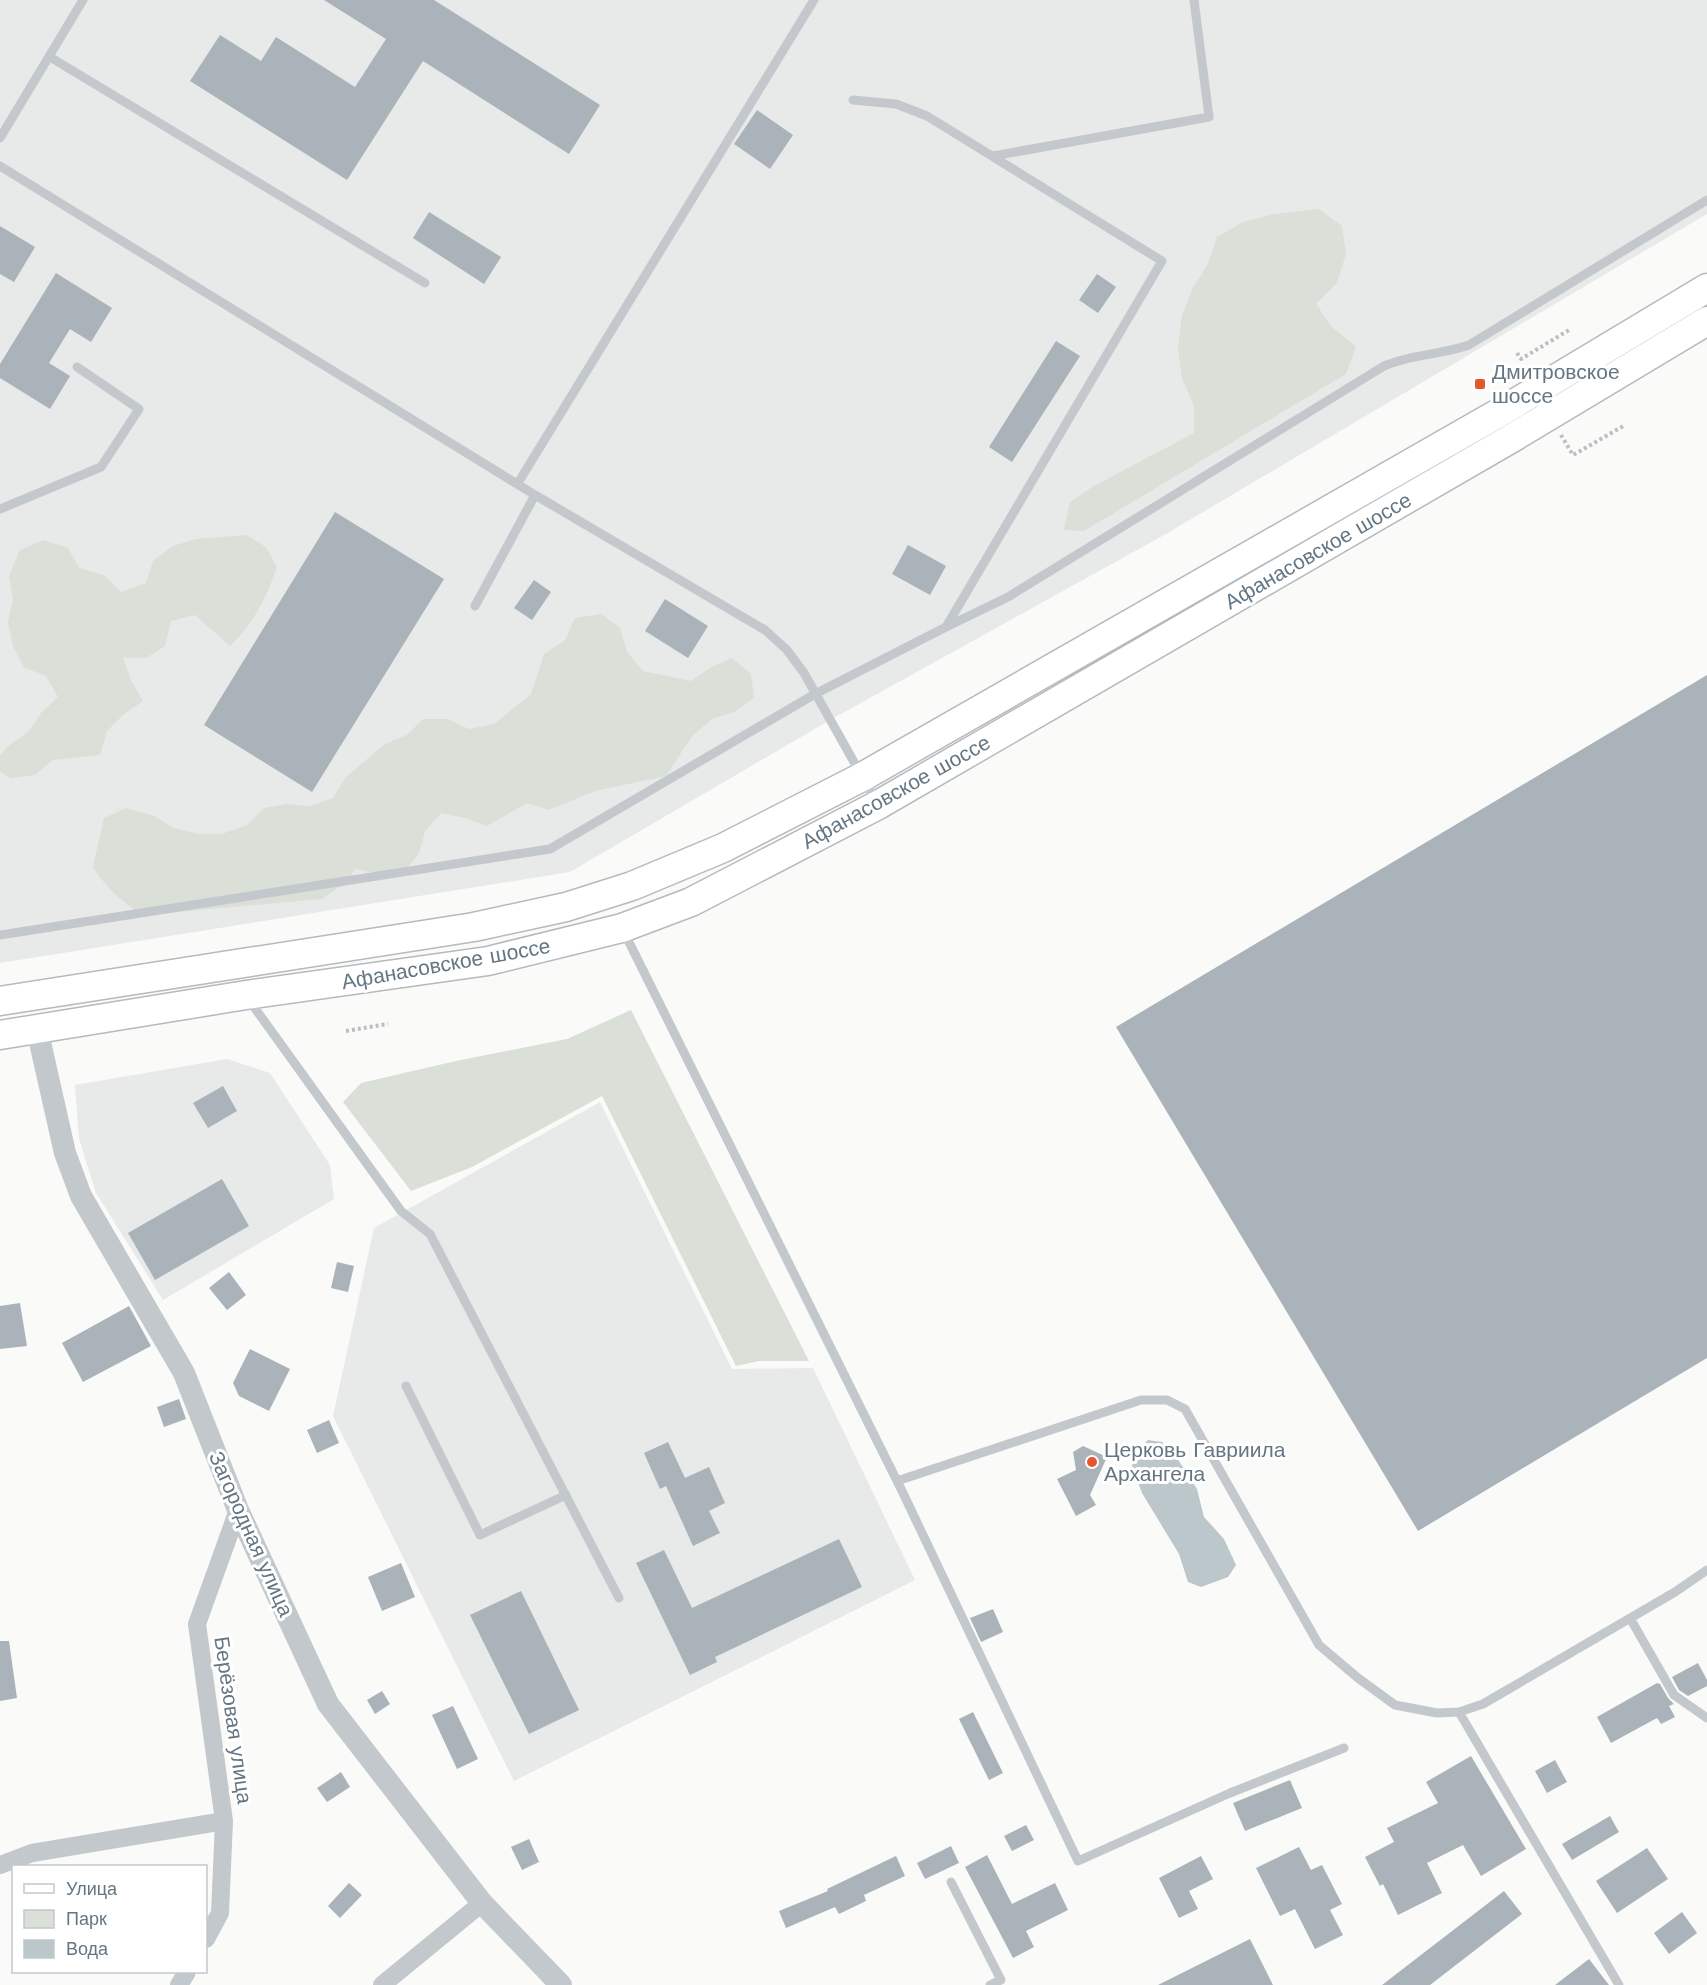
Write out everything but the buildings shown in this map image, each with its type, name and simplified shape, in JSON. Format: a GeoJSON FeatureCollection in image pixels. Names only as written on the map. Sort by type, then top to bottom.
{"type":"FeatureCollection","features":[{"type":"Feature","properties":{"kind":"main road","name":"Афанасовское шоссе"},"geometry":{"type":"LineString","coordinates":[[0,1001],[474,927],[566,908],[632,886],[723,848],[862,777],[1497,414],[1707,288]]}},
{"type":"Feature","properties":{"kind":"main road","name":"Афанасовское шоссе"},"geometry":{"type":"LineString","coordinates":[[0,1035],[246,995],[489,961],[622,928],[691,902],[878,806],[1502,444],[1707,321]]}},
{"type":"Feature","properties":{"kind":"street","name":"Загородная улица"},"geometry":{"type":"LineString","coordinates":[[37,1029],[65,1153],[81,1196],[184,1373],[238,1510],[327,1704],[482,1903],[561,1985]]}},
{"type":"Feature","properties":{"kind":"street","name":"Берёзовая улица"},"geometry":{"type":"LineString","coordinates":[[207,1937],[220,1913],[224,1821],[197,1624],[238,1510]]}},
{"type":"Feature","properties":{"kind":"street"},"geometry":{"type":"LineString","coordinates":[[0,1865],[32,1853],[224,1821]]}},
{"type":"Feature","properties":{"kind":"street"},"geometry":{"type":"LineString","coordinates":[[382,1985],[482,1903]]}},
{"type":"Feature","properties":{"kind":"lane"},"geometry":{"type":"LineString","coordinates":[[0,138],[83,0]]}},
{"type":"Feature","properties":{"kind":"lane"},"geometry":{"type":"LineString","coordinates":[[518,483],[814,0]]}},
{"type":"Feature","properties":{"kind":"lane"},"geometry":{"type":"LineString","coordinates":[[993,156],[1209,117],[1194,0]]}},
{"type":"Feature","properties":{"kind":"lane"},"geometry":{"type":"LineString","coordinates":[[50,57],[425,283]]}},
{"type":"Feature","properties":{"kind":"lane"},"geometry":{"type":"LineString","coordinates":[[853,100],[896,104],[927,116],[1162,261],[946,627]]}},
{"type":"Feature","properties":{"kind":"lane"},"geometry":{"type":"LineString","coordinates":[[0,166],[535,495],[765,630],[787,650],[804,673],[878,806]]}},
{"type":"Feature","properties":{"kind":"lane"},"geometry":{"type":"LineString","coordinates":[[0,935],[550,849],[815,694],[1008,597],[1384,366],[1402,358],[1451,351],[1468,345],[1707,200]]}},
{"type":"Feature","properties":{"kind":"lane"},"geometry":{"type":"LineString","coordinates":[[0,509],[101,467],[139,409],[77,367]]}},
{"type":"Feature","properties":{"kind":"lane"},"geometry":{"type":"LineString","coordinates":[[475,606],[535,495]]}},
{"type":"Feature","properties":{"kind":"lane"},"geometry":{"type":"LineString","coordinates":[[622,928],[897,1481],[1078,1861],[1230,1793],[1344,1748]]}},
{"type":"Feature","properties":{"kind":"lane"},"geometry":{"type":"LineString","coordinates":[[246,995],[401,1212],[430,1234],[619,1598]]}},
{"type":"Feature","properties":{"kind":"lane"},"geometry":{"type":"LineString","coordinates":[[406,1386],[480,1535],[566,1495]]}},
{"type":"Feature","properties":{"kind":"lane"},"geometry":{"type":"LineString","coordinates":[[897,1481],[1141,1400],[1167,1400],[1185,1409],[1319,1645],[1395,1704],[1437,1713],[1459,1712],[1483,1704],[1675,1592],[1707,1570]]}},
{"type":"Feature","properties":{"kind":"lane"},"geometry":{"type":"LineString","coordinates":[[1630,1618],[1674,1695],[1707,1718]]}},
{"type":"Feature","properties":{"kind":"lane"},"geometry":{"type":"LineString","coordinates":[[1459,1712],[1619,1985]]}},
{"type":"Feature","properties":{"kind":"lane"},"geometry":{"type":"LineString","coordinates":[[951,1882],[1003,1982],[990,1985]]}},
{"type":"Feature","properties":{"kind":"path"},"geometry":{"type":"LineString","coordinates":[[1517,353],[1521,359],[1569,330]]}},
{"type":"Feature","properties":{"kind":"path"},"geometry":{"type":"LineString","coordinates":[[1561,435],[1573,455],[1625,425]]}},
{"type":"Feature","properties":{"kind":"path"},"geometry":{"type":"LineString","coordinates":[[346,1031],[388,1024]]}},
{"type":"Feature","properties":{"kind":"shaded area"},"geometry":{"type":"Polygon","coordinates":[[[0,0],[1707,0],[1707,214],[1166,534],[830,720],[570,872],[0,963],[0,0]]]}},
{"type":"Feature","properties":{"kind":"shaded area"},"geometry":{"type":"Polygon","coordinates":[[[227,1059],[270,1073],[330,1165],[334,1199],[163,1300],[96,1193],[79,1139],[75,1085],[227,1059]]]}},
{"type":"Feature","properties":{"kind":"shaded area"},"geometry":{"type":"Polygon","coordinates":[[[600,1102],[732,1369],[813,1368],[915,1580],[514,1781],[333,1416],[374,1228],[600,1102]]]}},
{"type":"Feature","properties":{"kind":"green space"},"geometry":{"type":"Polygon","coordinates":[[[1319,209],[1342,226],[1346,254],[1337,283],[1316,304],[1332,327],[1356,347],[1346,374],[1084,531],[1064,530],[1070,502],[1094,486],[1194,433],[1194,405],[1182,379],[1178,348],[1182,315],[1193,288],[1208,264],[1217,237],[1243,222],[1274,214],[1319,209]]]}},
{"type":"Feature","properties":{"kind":"green space"},"geometry":{"type":"Polygon","coordinates":[[[246,535],[266,547],[277,567],[258,610],[246,629],[230,646],[195,615],[171,621],[165,646],[146,658],[123,658],[131,680],[143,701],[124,714],[107,731],[100,755],[53,760],[35,775],[11,778],[0,772],[0,756],[7,747],[28,732],[41,713],[58,697],[46,676],[24,667],[13,646],[8,622],[13,599],[9,576],[20,550],[43,540],[68,548],[79,568],[104,575],[121,592],[146,583],[153,561],[173,546],[196,539],[246,535]]]}},
{"type":"Feature","properties":{"kind":"green space"},"geometry":{"type":"Polygon","coordinates":[[[601,614],[620,628],[627,652],[643,671],[691,681],[710,668],[732,658],[751,674],[754,698],[734,712],[712,719],[692,736],[666,776],[595,791],[549,810],[527,803],[487,826],[441,813],[425,831],[419,853],[404,872],[380,874],[356,869],[341,886],[322,899],[143,915],[115,894],[93,867],[104,818],[126,808],[152,815],[174,828],[198,834],[222,834],[247,825],[264,808],[287,804],[311,806],[333,798],[346,777],[385,744],[407,735],[423,719],[447,719],[469,729],[494,724],[531,694],[544,654],[565,640],[575,618],[601,614]]]}},
{"type":"Feature","properties":{"kind":"green space"},"geometry":{"type":"Polygon","coordinates":[[[631,1010],[809,1361],[759,1361],[736,1366],[602,1096],[472,1167],[411,1191],[343,1102],[361,1083],[567,1039],[631,1010]]]}},
{"type":"Feature","properties":{"kind":"water"},"geometry":{"type":"Polygon","coordinates":[[[1148,1440],[1162,1442],[1173,1452],[1197,1489],[1204,1517],[1224,1539],[1236,1565],[1228,1577],[1201,1587],[1188,1582],[1179,1554],[1142,1493],[1132,1466],[1136,1452],[1148,1440]]]}},
{"type":"Feature","properties":{"kind":"place","name":"Дмитровское шоссе"},"geometry":{"type":"Point","coordinates":[1480,384]}},
{"type":"Feature","properties":{"kind":"place","name":"Церковь Гавриила Архангела"},"geometry":{"type":"Point","coordinates":[1092,1462]}}]}
